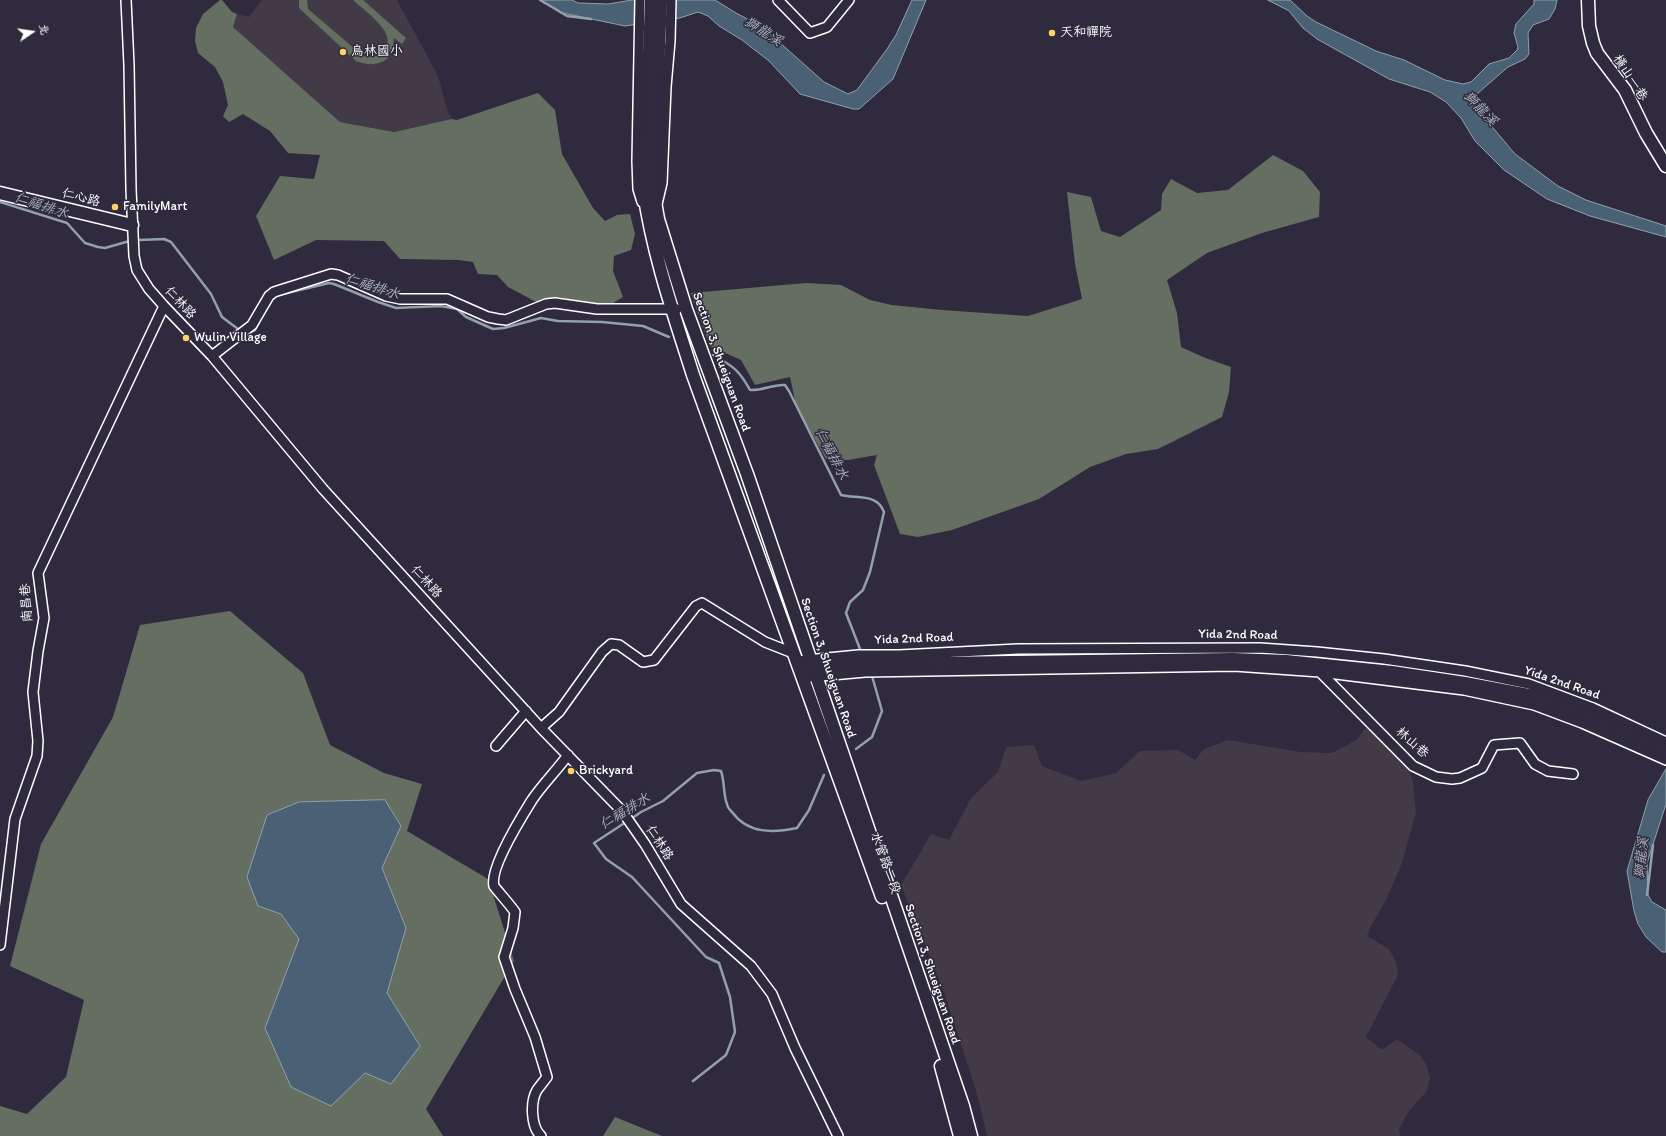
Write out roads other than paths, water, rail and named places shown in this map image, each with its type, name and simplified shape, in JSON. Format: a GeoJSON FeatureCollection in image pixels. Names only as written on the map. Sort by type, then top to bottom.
{"type":"FeatureCollection","features":[{"type":"Feature","properties":{"kind":"main road"},"geometry":{"type":"LineString","coordinates":[[650,0],[655,44]]}},
{"type":"Feature","properties":{"kind":"main road"},"geometry":{"type":"LineString","coordinates":[[661,0],[655,44],[644,192],[648,222],[672,309],[732,486],[798,665]]}},
{"type":"Feature","properties":{"kind":"main road","name":"橫山一巷"},"geometry":{"type":"LineString","coordinates":[[1588,0],[1589,26],[1597,53],[1625,90],[1646,133],[1666,166]]}},
{"type":"Feature","properties":{"kind":"main road","name":"Section 3, Shueiguan Road"},"geometry":{"type":"LineString","coordinates":[[655,44],[653,190],[656,209],[686,309],[747,474],[963,1106],[970,1136]]}},
{"type":"Feature","properties":{"kind":"main road","name":"仁心路"},"geometry":{"type":"LineString","coordinates":[[0,193],[132,230]]}},
{"type":"Feature","properties":{"kind":"main road","name":"Yida 2nd Road"},"geometry":{"type":"LineString","coordinates":[[798,665],[813,668],[865,664],[1233,659],[1286,661],[1319,668],[1392,672],[1473,684],[1534,696],[1592,717],[1666,751]]}},
{"type":"Feature","properties":{"kind":"main road","name":"水管路二段"},"geometry":{"type":"LineString","coordinates":[[798,665],[889,916],[942,1070],[960,1136]]}},
{"type":"Feature","properties":{"kind":"street","name":"仁林路"},"geometry":{"type":"LineString","coordinates":[[126,0],[129,65],[132,230],[134,256],[137,270],[149,289],[212,356],[323,489],[541,728],[622,811],[681,904],[751,966],[772,994],[795,1048],[838,1136]]}},
{"type":"Feature","properties":{"kind":"street"},"geometry":{"type":"LineString","coordinates":[[640,0],[655,44]]}},
{"type":"Feature","properties":{"kind":"street"},"geometry":{"type":"LineString","coordinates":[[655,44],[671,0]]}},
{"type":"Feature","properties":{"kind":"street"},"geometry":{"type":"LineString","coordinates":[[778,0],[810,33],[827,27],[849,0]]}},
{"type":"Feature","properties":{"kind":"street"},"geometry":{"type":"LineString","coordinates":[[212,356],[252,325],[269,296],[274,292],[331,274],[386,296],[400,299],[447,299],[488,317],[506,320],[546,304],[555,303],[597,309],[686,309]]}},
{"type":"Feature","properties":{"kind":"street","name":"南昌巷"},"geometry":{"type":"LineString","coordinates":[[0,945],[15,819],[37,756],[38,741],[33,692],[44,618],[38,573],[164,306]]}},
{"type":"Feature","properties":{"kind":"street"},"geometry":{"type":"LineString","coordinates":[[541,728],[560,712],[602,652],[611,644],[619,645],[643,662],[654,660],[696,606],[702,603],[765,642],[798,665]]}},
{"type":"Feature","properties":{"kind":"street","name":"Yida 2nd Road"},"geometry":{"type":"LineString","coordinates":[[813,668],[858,654],[899,655],[1018,649],[1260,648],[1384,659],[1465,671],[1522,683],[1592,717],[1666,760]]}},
{"type":"Feature","properties":{"kind":"street"},"geometry":{"type":"LineString","coordinates":[[1317,652],[1319,668]]}},
{"type":"Feature","properties":{"kind":"street","name":"林山巷"},"geometry":{"type":"LineString","coordinates":[[1319,668],[1414,766],[1436,777],[1452,779],[1468,775],[1482,768],[1494,745],[1520,743],[1535,764],[1548,771],[1573,774]]}},
{"type":"Feature","properties":{"kind":"street"},"geometry":{"type":"LineString","coordinates":[[496,746],[526,711]]}},
{"type":"Feature","properties":{"kind":"street","name":"Yida 2nd Road"},"geometry":{"type":"LineString","coordinates":[[1592,717],[1666,742]]}},
{"type":"Feature","properties":{"kind":"street"},"geometry":{"type":"LineString","coordinates":[[541,1136],[537,1132],[533,1116],[534,1102],[536,1091],[547,1077],[535,1037],[515,990],[504,957],[513,928],[515,912],[508,900],[494,886],[493,874],[507,843],[533,800],[568,755]]}},
{"type":"Feature","properties":{"kind":"water","name":"獅龍溪"},"geometry":{"type":"Polygon","coordinates":[[[540,0],[572,0],[578,3],[608,4],[632,0],[715,0],[761,26],[824,82],[848,94],[857,90],[887,49],[896,35],[912,0],[926,0],[893,79],[859,109],[853,109],[800,94],[769,61],[742,40],[719,26],[708,16],[698,12],[680,18],[625,26],[563,13],[540,0]]]}},
{"type":"Feature","properties":{"kind":"water","name":"獅龍溪"},"geometry":{"type":"Polygon","coordinates":[[[1268,0],[1290,0],[1307,16],[1316,22],[1376,51],[1404,60],[1445,80],[1463,84],[1471,82],[1489,64],[1509,58],[1517,50],[1518,47],[1514,33],[1516,24],[1534,4],[1534,0],[1557,0],[1555,9],[1549,19],[1533,25],[1528,33],[1529,54],[1525,59],[1508,67],[1478,93],[1475,98],[1475,104],[1478,110],[1515,154],[1558,186],[1586,200],[1666,226],[1666,237],[1590,216],[1547,199],[1504,170],[1475,141],[1461,118],[1446,102],[1430,92],[1389,79],[1317,39],[1303,28],[1289,11],[1268,0]]]}},
{"type":"Feature","properties":{"kind":"water","name":"獅龍溪"},"geometry":{"type":"Polygon","coordinates":[[[1666,769],[1666,804],[1647,863],[1648,895],[1652,902],[1666,910],[1666,952],[1662,952],[1646,937],[1638,924],[1634,911],[1627,871],[1648,800],[1666,769]]]}},
{"type":"Feature","properties":{"kind":"water"},"geometry":{"type":"Polygon","coordinates":[[[385,800],[401,826],[382,868],[406,928],[387,993],[420,1046],[391,1084],[365,1073],[331,1106],[291,1087],[265,1028],[299,939],[281,914],[258,906],[247,877],[267,815],[299,802],[385,800]]]}},
{"type":"Feature","properties":{"kind":"waterway","name":"獅龍溪"},"geometry":{"type":"LineString","coordinates":[[540,0],[567,16],[591,19]]}},
{"type":"Feature","properties":{"kind":"waterway","name":"仁福排水"},"geometry":{"type":"LineString","coordinates":[[0,202],[67,223],[85,243],[98,247],[105,248],[139,240],[164,239],[171,242],[211,294],[222,317],[238,329]]}},
{"type":"Feature","properties":{"kind":"waterway","name":"仁福排水"},"geometry":{"type":"LineString","coordinates":[[283,294],[329,283],[396,308],[441,306],[457,309],[466,317],[493,329],[504,328],[541,318],[558,321],[602,322],[643,326],[669,337]]}},
{"type":"Feature","properties":{"kind":"waterway","name":"仁福排水"},"geometry":{"type":"LineString","coordinates":[[250,332],[255,330],[265,311]]}},
{"type":"Feature","properties":{"kind":"waterway","name":"仁福排水"},"geometry":{"type":"LineString","coordinates":[[713,355],[735,369],[750,390],[759,390],[785,385],[841,495],[872,499],[881,506],[884,512],[870,572],[863,590],[850,602],[846,613],[860,649]]}},
{"type":"Feature","properties":{"kind":"waterway","name":"仁福排水"},"geometry":{"type":"LineString","coordinates":[[856,749],[872,737],[882,711],[872,676]]}},
{"type":"Feature","properties":{"kind":"waterway","name":"仁福排水"},"geometry":{"type":"LineString","coordinates":[[631,819],[663,801],[697,773],[714,770],[721,771],[728,807],[738,819],[753,828],[762,830],[779,831],[797,828],[809,810],[824,775]]}},
{"type":"Feature","properties":{"kind":"waterway","name":"仁福排水"},"geometry":{"type":"LineString","coordinates":[[626,822],[594,843],[606,859],[632,877],[706,957],[719,963],[730,997],[735,1032],[726,1055],[693,1081]]}},
{"type":"Feature","properties":{"kind":"waterway","name":"獅龍溪"},"geometry":{"type":"LineString","coordinates":[[1647,895],[1653,845]]}},
{"type":"Feature","properties":{"kind":"place","name":"天和禪院"},"geometry":{"type":"Point","coordinates":[1052,33]}},
{"type":"Feature","properties":{"kind":"place","name":"烏林國小"},"geometry":{"type":"Point","coordinates":[343,52]}},
{"type":"Feature","properties":{"kind":"place","name":"FamilyMart"},"geometry":{"type":"Point","coordinates":[115,207]}},
{"type":"Feature","properties":{"kind":"place","name":"Wulin Village"},"geometry":{"type":"Point","coordinates":[186,338]}},
{"type":"Feature","properties":{"kind":"place","name":"Brickyard"},"geometry":{"type":"Point","coordinates":[571,771]}}]}
